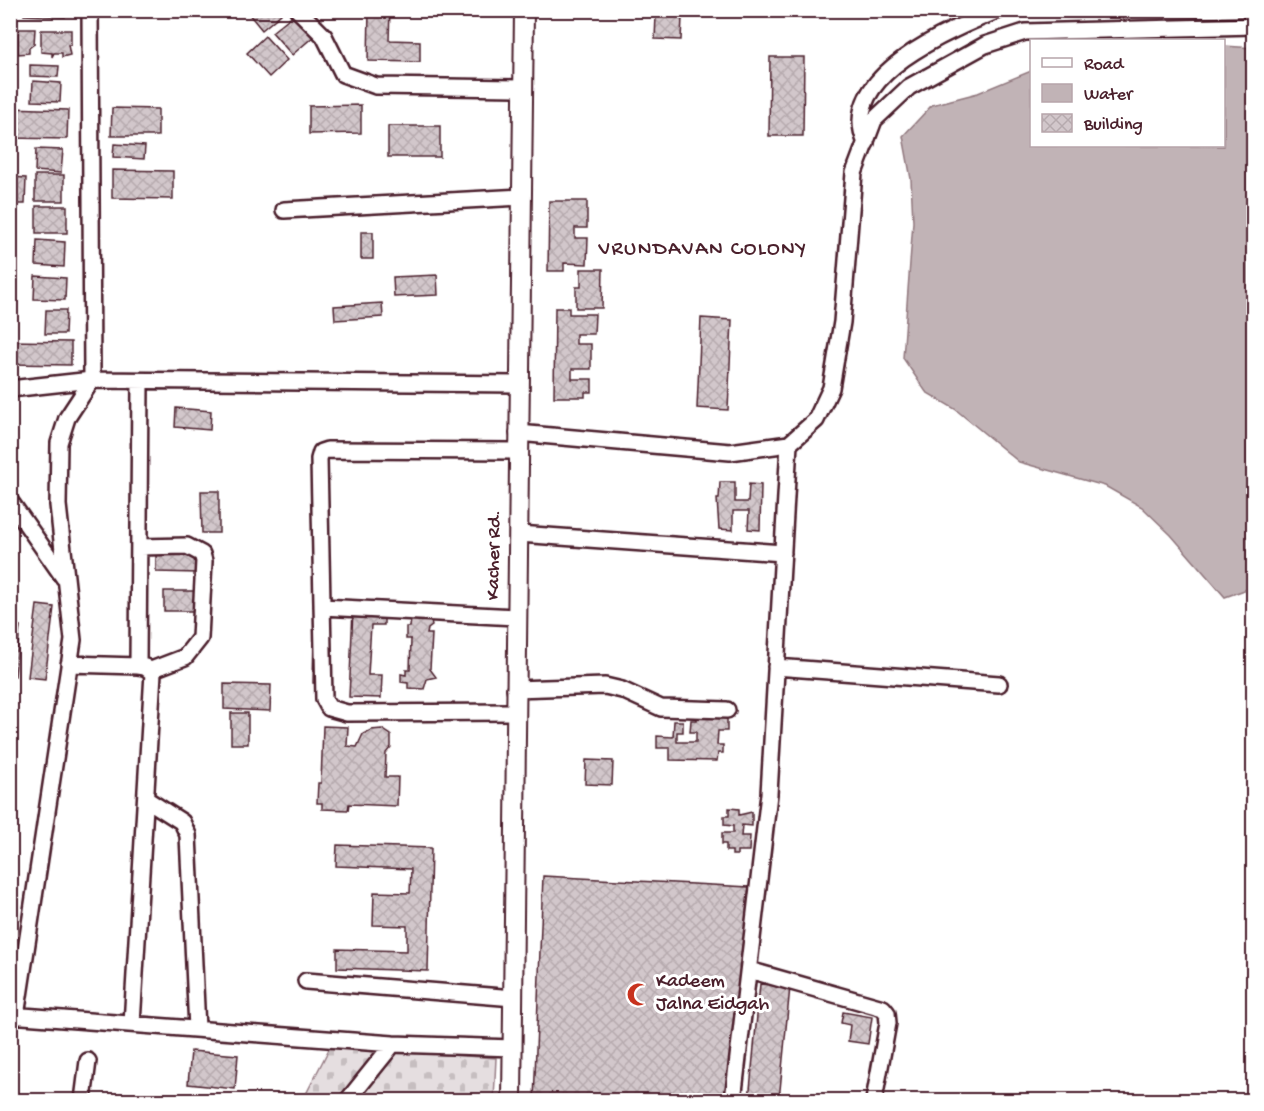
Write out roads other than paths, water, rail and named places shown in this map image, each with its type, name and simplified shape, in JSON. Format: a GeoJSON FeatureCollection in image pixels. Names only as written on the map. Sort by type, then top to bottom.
{"type":"FeatureCollection","features":[{"type":"Feature","properties":{"kind":"main road","name":"Kacher Rd."},"geometry":{"type":"LineString","coordinates":[[512,1101],[514,711],[519,534],[518,433],[524,10]]}},
{"type":"Feature","properties":{"kind":"street"},"geometry":{"type":"LineString","coordinates":[[90,10],[92,380],[66,418],[59,443],[58,506],[73,640],[13,1015],[393,1044],[513,1048]]}},
{"type":"Feature","properties":{"kind":"street"},"geometry":{"type":"LineString","coordinates":[[298,10],[324,36],[343,74],[376,86],[523,88]]}},
{"type":"Feature","properties":{"kind":"street"},"geometry":{"type":"LineString","coordinates":[[866,143],[859,129],[861,106],[882,77],[920,45],[999,10]]}},
{"type":"Feature","properties":{"kind":"street"},"geometry":{"type":"LineString","coordinates":[[518,433],[730,452],[789,444],[816,420],[831,388],[843,311],[854,173],[874,120],[909,87],[985,45],[1025,33],[1254,26]]}},
{"type":"Feature","properties":{"kind":"street"},"geometry":{"type":"LineString","coordinates":[[284,210],[522,197]]}},
{"type":"Feature","properties":{"kind":"street"},"geometry":{"type":"LineString","coordinates":[[10,388],[92,380],[519,384]]}},
{"type":"Feature","properties":{"kind":"street"},"geometry":{"type":"LineString","coordinates":[[132,1024],[154,680],[144,668],[139,547],[140,381]]}},
{"type":"Feature","properties":{"kind":"street"},"geometry":{"type":"LineString","coordinates":[[734,1101],[769,794],[789,444]]}},
{"type":"Feature","properties":{"kind":"street"},"geometry":{"type":"LineString","coordinates":[[514,711],[347,713],[329,708],[324,699],[321,452],[518,451]]}},
{"type":"Feature","properties":{"kind":"street"},"geometry":{"type":"LineString","coordinates":[[10,501],[65,580]]}},
{"type":"Feature","properties":{"kind":"street"},"geometry":{"type":"LineString","coordinates":[[519,534],[783,553]]}},
{"type":"Feature","properties":{"kind":"street"},"geometry":{"type":"LineString","coordinates":[[69,664],[144,668],[185,657],[200,638],[204,561],[202,554],[187,546],[139,547]]}},
{"type":"Feature","properties":{"kind":"street"},"geometry":{"type":"LineString","coordinates":[[322,607],[516,617]]}},
{"type":"Feature","properties":{"kind":"street"},"geometry":{"type":"LineString","coordinates":[[776,667],[999,684]]}},
{"type":"Feature","properties":{"kind":"street"},"geometry":{"type":"LineString","coordinates":[[515,689],[614,687],[661,708],[726,710]]}},
{"type":"Feature","properties":{"kind":"street"},"geometry":{"type":"LineString","coordinates":[[146,799],[176,817],[186,828],[196,1029]]}},
{"type":"Feature","properties":{"kind":"street"},"geometry":{"type":"LineString","coordinates":[[749,970],[884,1008],[888,1023],[874,1101]]}},
{"type":"Feature","properties":{"kind":"street"},"geometry":{"type":"LineString","coordinates":[[306,981],[514,999]]}},
{"type":"Feature","properties":{"kind":"street"},"geometry":{"type":"LineString","coordinates":[[348,1101],[393,1044]]}},
{"type":"Feature","properties":{"kind":"street"},"geometry":{"type":"LineString","coordinates":[[83,1101],[88,1061]]}},
{"type":"Feature","properties":{"kind":"water"},"geometry":{"type":"Polygon","coordinates":[[[1225,46],[1254,48],[1253,587],[1225,597],[1171,535],[1142,507],[1105,486],[1019,462],[955,409],[926,392],[903,358],[913,222],[911,179],[903,136],[932,105],[978,93],[1030,71],[1030,147],[1225,147],[1225,46]]]}},
{"type":"Feature","properties":{"kind":"place","name":"Kadeem Jalna Eidgah"},"geometry":{"type":"Point","coordinates":[638,994]}},
{"type":"Feature","properties":{"kind":"district","name":"VRUNDAVAN COLONY"},"geometry":{"type":"Point","coordinates":[703,250]}}]}
